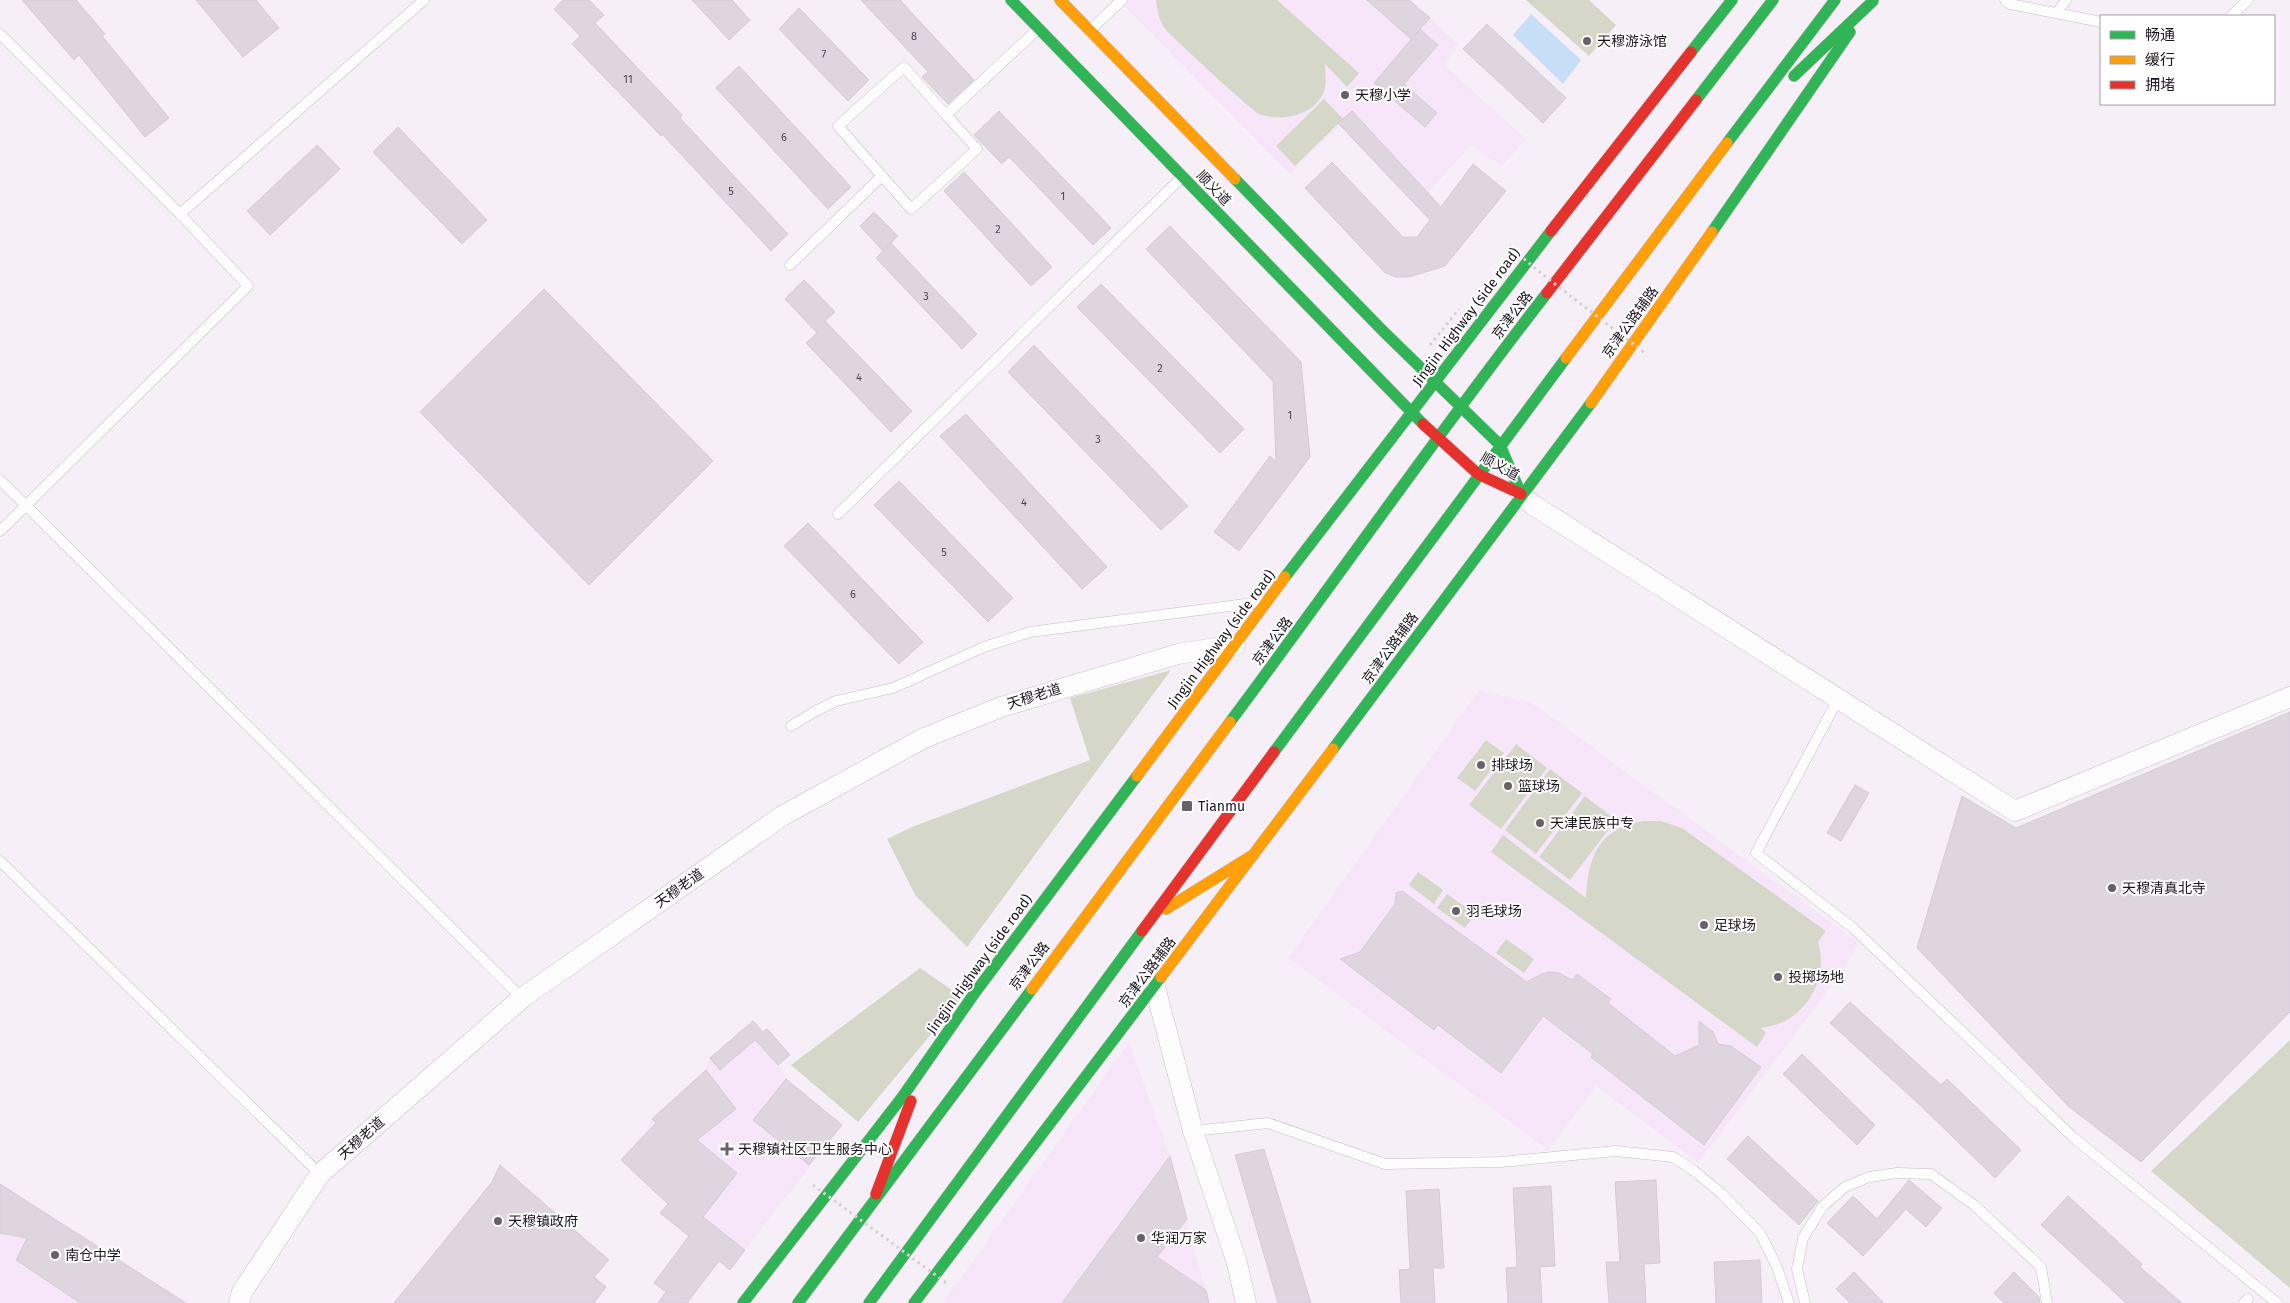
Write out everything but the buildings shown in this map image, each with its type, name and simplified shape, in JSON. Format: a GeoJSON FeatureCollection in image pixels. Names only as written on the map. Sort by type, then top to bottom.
{"type":"FeatureCollection","features":[{"type":"Feature","properties":{"kind":"main road","name":"顺义道"},"geometry":{"type":"LineString","coordinates":[[1011,0],[1038,28],[1076,60],[1182,176],[1436,438],[1478,474],[1521,494]]}},
{"type":"Feature","properties":{"kind":"main road","name":"顺义道"},"geometry":{"type":"LineString","coordinates":[[1060,0],[1093,38],[1500,445],[1521,494]]}},
{"type":"Feature","properties":{"kind":"main road","name":"Jingjin Highway (side road)"},"geometry":{"type":"LineString","coordinates":[[743,1303],[903,1096],[943,1037],[1267,601],[1555,225],[1732,0]]}},
{"type":"Feature","properties":{"kind":"main road","name":"京津公路"},"geometry":{"type":"LineString","coordinates":[[798,1303],[875,1197],[1322,599],[1460,405],[1773,0]]}},
{"type":"Feature","properties":{"kind":"main road"},"geometry":{"type":"LineString","coordinates":[[869,1303],[1478,474],[1835,0]]}},
{"type":"Feature","properties":{"kind":"main road"},"geometry":{"type":"LineString","coordinates":[[1737,131],[1873,0]]}},
{"type":"Feature","properties":{"kind":"main road","name":"京津公路辅路"},"geometry":{"type":"LineString","coordinates":[[914,1303],[1254,855],[1661,306],[1846,36],[1873,0]]}},
{"type":"Feature","properties":{"kind":"main road"},"geometry":{"type":"LineString","coordinates":[[1154,916],[1254,855]]}},
{"type":"Feature","properties":{"kind":"main road"},"geometry":{"type":"LineString","coordinates":[[875,1197],[900,1126],[922,1077],[943,1037]]}},
{"type":"Feature","properties":{"kind":"street"},"geometry":{"type":"LineString","coordinates":[[1521,494],[1550,515],[2016,811],[2290,697]]}},
{"type":"Feature","properties":{"kind":"street","name":"天穆老道"},"geometry":{"type":"LineString","coordinates":[[239,1303],[242,1292],[320,1174],[522,998],[782,816],[924,738],[1001,707],[1178,654],[1234,645]]}},
{"type":"Feature","properties":{"kind":"street"},"geometry":{"type":"LineString","coordinates":[[1155,986],[1193,1131],[1237,1263],[1246,1303]]}},
{"type":"Feature","properties":{"kind":"lane"},"geometry":{"type":"LineString","coordinates":[[180,214],[424,0]]}},
{"type":"Feature","properties":{"kind":"lane"},"geometry":{"type":"LineString","coordinates":[[1093,38],[1122,0]]}},
{"type":"Feature","properties":{"kind":"lane"},"geometry":{"type":"LineString","coordinates":[[2005,0],[2010,4],[2100,22]]}},
{"type":"Feature","properties":{"kind":"lane"},"geometry":{"type":"LineString","coordinates":[[2057,13],[2066,0]]}},
{"type":"Feature","properties":{"kind":"lane"},"geometry":{"type":"LineString","coordinates":[[2232,15],[2248,0]]}},
{"type":"Feature","properties":{"kind":"lane"},"geometry":{"type":"LineString","coordinates":[[946,115],[1038,28]]}},
{"type":"Feature","properties":{"kind":"lane"},"geometry":{"type":"LineString","coordinates":[[0,34],[180,214],[248,286],[0,531]]}},
{"type":"Feature","properties":{"kind":"lane"},"geometry":{"type":"LineString","coordinates":[[904,67],[946,115],[977,149],[910,209],[838,126],[904,67]]}},
{"type":"Feature","properties":{"kind":"lane"},"geometry":{"type":"LineString","coordinates":[[790,265],[882,176]]}},
{"type":"Feature","properties":{"kind":"lane"},"geometry":{"type":"LineString","coordinates":[[838,514],[1182,176]]}},
{"type":"Feature","properties":{"kind":"lane"},"geometry":{"type":"LineString","coordinates":[[0,480],[522,998]]}},
{"type":"Feature","properties":{"kind":"lane"},"geometry":{"type":"LineString","coordinates":[[791,726],[836,701],[893,688],[984,647],[1030,632],[1267,601]]}},
{"type":"Feature","properties":{"kind":"lane"},"geometry":{"type":"LineString","coordinates":[[1838,699],[1756,853],[1853,928],[2074,1138],[2277,1303]]}},
{"type":"Feature","properties":{"kind":"lane"},"geometry":{"type":"LineString","coordinates":[[0,861],[320,1174]]}},
{"type":"Feature","properties":{"kind":"lane"},"geometry":{"type":"LineString","coordinates":[[1193,1131],[1268,1122],[1385,1164],[1501,1162],[1616,1150],[1673,1157],[1693,1170],[1722,1194],[1760,1233],[1777,1267],[1789,1303]]}},
{"type":"Feature","properties":{"kind":"lane"},"geometry":{"type":"LineString","coordinates":[[1805,1303],[1797,1270],[1803,1238],[1823,1206],[1845,1187],[1869,1177],[1898,1173],[1931,1174],[1974,1205],[2041,1267],[2047,1303]]}},
{"type":"Feature","properties":{"kind":"path"},"geometry":{"type":"LineString","coordinates":[[1509,246],[1542,274],[1646,354]]}},
{"type":"Feature","properties":{"kind":"path"},"geometry":{"type":"LineString","coordinates":[[1416,362],[1466,302]]}},
{"type":"Feature","properties":{"kind":"path"},"geometry":{"type":"LineString","coordinates":[[813,1185],[949,1285]]}},
{"type":"Feature","properties":{"kind":"shaded area","name":"天穆小学"},"geometry":{"type":"Polygon","coordinates":[[[1127,0],[1411,0],[1458,44],[1444,65],[1526,139],[1502,166],[1471,145],[1416,206],[1340,126],[1290,174],[1122,4],[1127,0]]]}},
{"type":"Feature","properties":{"kind":"shaded area"},"geometry":{"type":"Polygon","coordinates":[[[1156,0],[1277,0],[1359,73],[1347,87],[1325,64],[1326,81],[1324,91],[1320,99],[1313,106],[1296,115],[1287,117],[1259,114],[1228,88],[1165,29],[1160,19],[1156,0]]]}},
{"type":"Feature","properties":{"kind":"shaded area","name":"天穆游泳馆"},"geometry":{"type":"Polygon","coordinates":[[[1526,0],[1589,0],[1616,25],[1589,56],[1526,0]]]}},
{"type":"Feature","properties":{"kind":"shaded area"},"geometry":{"type":"Polygon","coordinates":[[[1324,99],[1343,119],[1295,166],[1276,146],[1324,99]]]}},
{"type":"Feature","properties":{"kind":"shaded area"},"geometry":{"type":"Polygon","coordinates":[[[1171,670],[967,947],[915,895],[887,839],[912,827],[1090,760],[1070,698],[1171,670]]]}},
{"type":"Feature","properties":{"kind":"shaded area","name":"天津民族中专"},"geometry":{"type":"Polygon","coordinates":[[[1479,690],[1532,703],[1859,943],[1846,966],[1698,1163],[1596,1086],[1548,1150],[1288,958],[1479,690]]]}},
{"type":"Feature","properties":{"kind":"shaded area","name":"排球场"},"geometry":{"type":"Polygon","coordinates":[[[1486,740],[1504,753],[1475,791],[1457,778],[1486,740]]]}},
{"type":"Feature","properties":{"kind":"shaded area","name":"篮球场"},"geometry":{"type":"Polygon","coordinates":[[[1516,744],[1547,768],[1501,829],[1469,805],[1516,744]]]}},
{"type":"Feature","properties":{"kind":"shaded area","name":"篮球场"},"geometry":{"type":"Polygon","coordinates":[[[1550,769],[1582,793],[1536,854],[1505,830],[1550,769]]]}},
{"type":"Feature","properties":{"kind":"shaded area","name":"篮球场"},"geometry":{"type":"Polygon","coordinates":[[[1585,796],[1616,820],[1570,880],[1539,857],[1585,796]]]}},
{"type":"Feature","properties":{"kind":"shaded area"},"geometry":{"type":"Polygon","coordinates":[[[1643,821],[1661,821],[1682,828],[1826,931],[1818,942],[1821,957],[1820,971],[1810,998],[1789,1019],[1775,1025],[1760,1028],[1766,1033],[1757,1047],[1491,852],[1503,835],[1586,898],[1589,870],[1598,847],[1615,830],[1643,821]]]}},
{"type":"Feature","properties":{"kind":"shaded area"},"geometry":{"type":"Polygon","coordinates":[[[1418,872],[1443,890],[1434,904],[1409,885],[1418,872]]]}},
{"type":"Feature","properties":{"kind":"shaded area","name":"羽毛球场"},"geometry":{"type":"Polygon","coordinates":[[[1447,894],[1475,914],[1465,928],[1437,908],[1447,894]]]}},
{"type":"Feature","properties":{"kind":"shaded area","name":"羽毛球场"},"geometry":{"type":"Polygon","coordinates":[[[1506,939],[1534,959],[1524,973],[1496,953],[1506,939]]]}},
{"type":"Feature","properties":{"kind":"shaded area"},"geometry":{"type":"Polygon","coordinates":[[[920,968],[962,997],[858,1122],[791,1065],[920,968]]]}},
{"type":"Feature","properties":{"kind":"shaded area","name":"天穆镇社区卫生服务中心"},"geometry":{"type":"Polygon","coordinates":[[[753,1021],[763,1032],[767,1029],[791,1055],[779,1065],[786,1079],[842,1125],[730,1270],[660,1213],[668,1203],[621,1160],[643,1137],[652,1119],[704,1072],[710,1058],[753,1021]]]}},
{"type":"Feature","properties":{"kind":"shaded area"},"geometry":{"type":"Polygon","coordinates":[[[2290,1040],[2290,1288],[2151,1171],[2290,1040]]]}},
{"type":"Feature","properties":{"kind":"shaded area"},"geometry":{"type":"Polygon","coordinates":[[[1129,1042],[1170,1156],[1209,1303],[943,1303],[1129,1042]]]}},
{"type":"Feature","properties":{"kind":"shaded area","name":"南仓中学"},"geometry":{"type":"Polygon","coordinates":[[[0,1183],[35,1206],[186,1303],[0,1303],[0,1183]]]}},
{"type":"Feature","properties":{"kind":"water"},"geometry":{"type":"Polygon","coordinates":[[[1531,14],[1581,60],[1563,84],[1513,35],[1531,14]]]}},
{"type":"Feature","properties":{"kind":"traffic: fast"},"geometry":{"type":"LineString","coordinates":[[1011,0],[1423,424]]}},
{"type":"Feature","properties":{"kind":"traffic: fast"},"geometry":{"type":"LineString","coordinates":[[1691,52],[1732,0]]}},
{"type":"Feature","properties":{"kind":"traffic: fast"},"geometry":{"type":"LineString","coordinates":[[1696,100],[1773,0]]}},
{"type":"Feature","properties":{"kind":"traffic: fast"},"geometry":{"type":"LineString","coordinates":[[1727,143],[1835,0]]}},
{"type":"Feature","properties":{"kind":"traffic: fast"},"geometry":{"type":"LineString","coordinates":[[1794,76],[1873,1]]}},
{"type":"Feature","properties":{"kind":"traffic: fast"},"geometry":{"type":"LineString","coordinates":[[1712,232],[1850,32]]}},
{"type":"Feature","properties":{"kind":"traffic: fast"},"geometry":{"type":"LineString","coordinates":[[1235,179],[1383,331],[1500,445],[1521,494]]}},
{"type":"Feature","properties":{"kind":"traffic: fast"},"geometry":{"type":"LineString","coordinates":[[1285,577],[1551,231]]}},
{"type":"Feature","properties":{"kind":"traffic: fast"},"geometry":{"type":"LineString","coordinates":[[1230,722],[1466,399],[1547,293]]}},
{"type":"Feature","properties":{"kind":"traffic: fast"},"geometry":{"type":"LineString","coordinates":[[1274,752],[1566,358]]}},
{"type":"Feature","properties":{"kind":"traffic: fast"},"geometry":{"type":"LineString","coordinates":[[1333,749],[1591,403]]}},
{"type":"Feature","properties":{"kind":"traffic: fast"},"geometry":{"type":"LineString","coordinates":[[743,1303],[903,1096],[974,994],[1137,776]]}},
{"type":"Feature","properties":{"kind":"traffic: fast"},"geometry":{"type":"LineString","coordinates":[[869,1303],[1142,931]]}},
{"type":"Feature","properties":{"kind":"traffic: fast"},"geometry":{"type":"LineString","coordinates":[[914,1303],[1161,977]]}},
{"type":"Feature","properties":{"kind":"traffic: fast"},"geometry":{"type":"LineString","coordinates":[[798,1303],[1032,989]]}},
{"type":"Feature","properties":{"kind":"traffic: slow"},"geometry":{"type":"LineString","coordinates":[[1060,0],[1235,179]]}},
{"type":"Feature","properties":{"kind":"traffic: slow"},"geometry":{"type":"LineString","coordinates":[[1566,358],[1727,143]]}},
{"type":"Feature","properties":{"kind":"traffic: slow"},"geometry":{"type":"LineString","coordinates":[[1591,403],[1712,232]]}},
{"type":"Feature","properties":{"kind":"traffic: slow"},"geometry":{"type":"LineString","coordinates":[[1137,776],[1285,577]]}},
{"type":"Feature","properties":{"kind":"traffic: slow"},"geometry":{"type":"LineString","coordinates":[[1032,989],[1230,722]]}},
{"type":"Feature","properties":{"kind":"traffic: slow"},"geometry":{"type":"LineString","coordinates":[[1161,977],[1333,749]]}},
{"type":"Feature","properties":{"kind":"traffic: slow"},"geometry":{"type":"LineString","coordinates":[[1166,909],[1253,855]]}},
{"type":"Feature","properties":{"kind":"traffic: jam"},"geometry":{"type":"LineString","coordinates":[[1551,231],[1691,52]]}},
{"type":"Feature","properties":{"kind":"traffic: jam"},"geometry":{"type":"LineString","coordinates":[[1547,293],[1696,100]]}},
{"type":"Feature","properties":{"kind":"traffic: jam"},"geometry":{"type":"LineString","coordinates":[[1423,424],[1478,474],[1521,494]]}},
{"type":"Feature","properties":{"kind":"traffic: jam"},"geometry":{"type":"LineString","coordinates":[[1142,931],[1274,752]]}},
{"type":"Feature","properties":{"kind":"traffic: jam"},"geometry":{"type":"LineString","coordinates":[[876,1194],[911,1101]]}},
{"type":"Feature","properties":{"kind":"place","name":"天穆游泳馆"},"geometry":{"type":"Point","coordinates":[1587,41]}},
{"type":"Feature","properties":{"kind":"place","name":"天穆小学"},"geometry":{"type":"Point","coordinates":[1345,95]}},
{"type":"Feature","properties":{"kind":"place","name":"排球场"},"geometry":{"type":"Point","coordinates":[1481,765]}},
{"type":"Feature","properties":{"kind":"place","name":"篮球场"},"geometry":{"type":"Point","coordinates":[1508,786]}},
{"type":"Feature","properties":{"kind":"place","name":"Tianmu"},"geometry":{"type":"Point","coordinates":[1187,806]}},
{"type":"Feature","properties":{"kind":"place","name":"天津民族中专"},"geometry":{"type":"Point","coordinates":[1540,823]}},
{"type":"Feature","properties":{"kind":"place","name":"天穆清真北寺"},"geometry":{"type":"Point","coordinates":[2112,888]}},
{"type":"Feature","properties":{"kind":"place","name":"羽毛球场"},"geometry":{"type":"Point","coordinates":[1456,911]}},
{"type":"Feature","properties":{"kind":"place","name":"足球场"},"geometry":{"type":"Point","coordinates":[1704,925]}},
{"type":"Feature","properties":{"kind":"place","name":"投掷场地"},"geometry":{"type":"Point","coordinates":[1778,977]}},
{"type":"Feature","properties":{"kind":"place","name":"天穆镇社区卫生服务中心"},"geometry":{"type":"Point","coordinates":[727,1149]}},
{"type":"Feature","properties":{"kind":"place","name":"天穆镇政府"},"geometry":{"type":"Point","coordinates":[498,1221]}},
{"type":"Feature","properties":{"kind":"place","name":"华润万家"},"geometry":{"type":"Point","coordinates":[1141,1238]}},
{"type":"Feature","properties":{"kind":"place","name":"南仓中学"},"geometry":{"type":"Point","coordinates":[55,1255]}}]}
